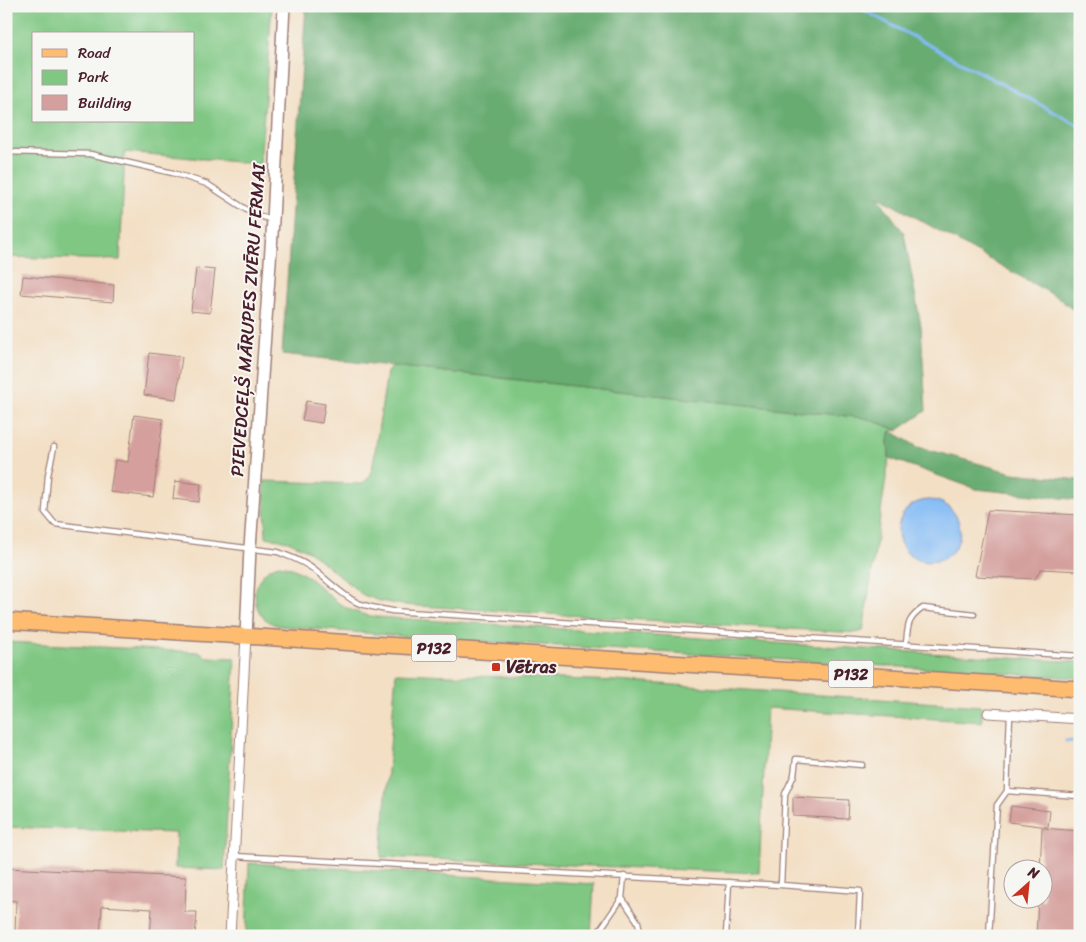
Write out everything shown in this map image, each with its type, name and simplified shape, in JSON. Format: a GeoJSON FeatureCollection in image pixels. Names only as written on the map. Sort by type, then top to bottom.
{"type":"FeatureCollection","features":[{"type":"Feature","properties":{"kind":"main road","name":"P132"},"geometry":{"type":"LineString","coordinates":[[6,621],[1080,689]]}},
{"type":"Feature","properties":{"kind":"street","name":"PIEVEDCEĻŠ MĀRUPES ZVĒRU FERMAI"},"geometry":{"type":"LineString","coordinates":[[246,636],[250,548],[274,220],[284,6]]}},
{"type":"Feature","properties":{"kind":"street"},"geometry":{"type":"LineString","coordinates":[[230,936],[246,636]]}},
{"type":"Feature","properties":{"kind":"street"},"geometry":{"type":"LineString","coordinates":[[988,713],[1080,719]]}},
{"type":"Feature","properties":{"kind":"lane"},"geometry":{"type":"LineString","coordinates":[[6,152],[90,154],[173,173],[208,184],[250,212],[274,220]]}},
{"type":"Feature","properties":{"kind":"lane"},"geometry":{"type":"LineString","coordinates":[[54,447],[48,475],[45,512],[55,524],[278,552],[312,568],[343,594],[356,602],[370,607],[392,611],[1080,656]]}},
{"type":"Feature","properties":{"kind":"lane"},"geometry":{"type":"LineString","coordinates":[[906,644],[908,626],[912,616],[923,608],[974,614]]}},
{"type":"Feature","properties":{"kind":"lane"},"geometry":{"type":"LineString","coordinates":[[989,936],[996,805],[1006,791],[1010,715]]}},
{"type":"Feature","properties":{"kind":"lane"},"geometry":{"type":"LineString","coordinates":[[780,885],[785,794],[794,775],[796,760],[862,765]]}},
{"type":"Feature","properties":{"kind":"lane"},"geometry":{"type":"LineString","coordinates":[[1006,791],[1080,796]]}},
{"type":"Feature","properties":{"kind":"lane"},"geometry":{"type":"LineString","coordinates":[[234,856],[729,882],[860,892],[858,936]]}},
{"type":"Feature","properties":{"kind":"lane"},"geometry":{"type":"LineString","coordinates":[[600,936],[600,930],[622,898],[624,876]]}},
{"type":"Feature","properties":{"kind":"lane"},"geometry":{"type":"LineString","coordinates":[[726,936],[729,882]]}},
{"type":"Feature","properties":{"kind":"lane"},"geometry":{"type":"LineString","coordinates":[[622,898],[638,922],[641,936]]}},
{"type":"Feature","properties":{"kind":"green space"},"geometry":{"type":"Polygon","coordinates":[[[6,6],[272,6],[260,164],[125,152],[120,260],[6,257],[6,6]]]}},
{"type":"Feature","properties":{"kind":"green space"},"geometry":{"type":"Polygon","coordinates":[[[306,6],[1080,6],[1080,315],[1057,297],[877,196],[904,233],[921,326],[926,411],[898,430],[865,418],[282,354],[306,6]]]}},
{"type":"Feature","properties":{"kind":"green space"},"geometry":{"type":"Polygon","coordinates":[[[393,366],[865,418],[898,430],[891,431],[888,440],[889,458],[863,631],[855,633],[403,605],[380,601],[363,595],[309,551],[288,541],[266,537],[264,481],[362,484],[372,471],[387,372],[393,366]]]}},
{"type":"Feature","properties":{"kind":"green space"},"geometry":{"type":"Polygon","coordinates":[[[891,431],[918,447],[1013,473],[1080,480],[1080,500],[976,489],[889,458],[888,440],[891,431]]]}},
{"type":"Feature","properties":{"kind":"green space"},"geometry":{"type":"Polygon","coordinates":[[[279,565],[289,567],[306,576],[343,606],[359,613],[376,617],[1080,662],[1080,678],[412,637],[281,626],[270,622],[262,615],[257,607],[255,597],[261,577],[279,565]]]}},
{"type":"Feature","properties":{"kind":"green space"},"geometry":{"type":"Polygon","coordinates":[[[6,642],[198,652],[207,657],[235,658],[224,870],[175,868],[176,833],[6,827],[6,642]]]}},
{"type":"Feature","properties":{"kind":"green space"},"geometry":{"type":"Polygon","coordinates":[[[396,673],[616,681],[982,706],[982,722],[767,708],[759,873],[381,857],[396,673]]]}},
{"type":"Feature","properties":{"kind":"green space"},"geometry":{"type":"Polygon","coordinates":[[[249,863],[594,884],[591,936],[246,936],[249,863]]]}},
{"type":"Feature","properties":{"kind":"water"},"geometry":{"type":"Polygon","coordinates":[[[929,500],[946,505],[951,509],[955,514],[960,531],[955,548],[951,553],[946,557],[929,562],[912,557],[907,553],[903,548],[898,531],[903,514],[907,509],[912,505],[929,500]]]}},
{"type":"Feature","properties":{"kind":"building"},"geometry":{"type":"Polygon","coordinates":[[[196,268],[215,270],[210,313],[191,311],[196,268]]]}},
{"type":"Feature","properties":{"kind":"building"},"geometry":{"type":"Polygon","coordinates":[[[23,276],[114,285],[113,302],[21,294],[23,276]]]}},
{"type":"Feature","properties":{"kind":"building"},"geometry":{"type":"Polygon","coordinates":[[[149,353],[182,357],[176,399],[144,395],[149,353]]]}},
{"type":"Feature","properties":{"kind":"building"},"geometry":{"type":"Polygon","coordinates":[[[306,401],[325,404],[322,423],[302,420],[306,401]]]}},
{"type":"Feature","properties":{"kind":"building"},"geometry":{"type":"Polygon","coordinates":[[[134,415],[163,419],[153,497],[110,492],[115,460],[128,462],[134,415]]]}},
{"type":"Feature","properties":{"kind":"building"},"geometry":{"type":"Polygon","coordinates":[[[175,481],[201,484],[199,502],[173,499],[175,481]]]}},
{"type":"Feature","properties":{"kind":"building"},"geometry":{"type":"Polygon","coordinates":[[[988,510],[1080,515],[1080,571],[1041,569],[1035,579],[975,576],[988,510]]]}},
{"type":"Feature","properties":{"kind":"building"},"geometry":{"type":"Polygon","coordinates":[[[793,797],[849,800],[848,819],[793,816],[793,797]]]}},
{"type":"Feature","properties":{"kind":"building"},"geometry":{"type":"Polygon","coordinates":[[[1011,806],[1050,811],[1048,827],[1009,822],[1011,806]]]}},
{"type":"Feature","properties":{"kind":"building"},"geometry":{"type":"Polygon","coordinates":[[[1042,828],[1080,831],[1080,936],[1036,936],[1037,910],[1054,910],[1054,860],[1040,860],[1042,828]]]}},
{"type":"Feature","properties":{"kind":"building"},"geometry":{"type":"Polygon","coordinates":[[[6,868],[186,877],[185,912],[197,912],[195,936],[150,936],[152,909],[102,906],[100,936],[15,936],[16,901],[6,900],[6,868]]]}},
{"type":"Feature","properties":{"kind":"waterway"},"geometry":{"type":"LineString","coordinates":[[856,6],[1080,126]]}},
{"type":"Feature","properties":{"kind":"waterway"},"geometry":{"type":"LineString","coordinates":[[1066,741],[1080,742]]}},
{"type":"Feature","properties":{"kind":"place","name":"Vētras"},"geometry":{"type":"Point","coordinates":[496,667]}}]}
